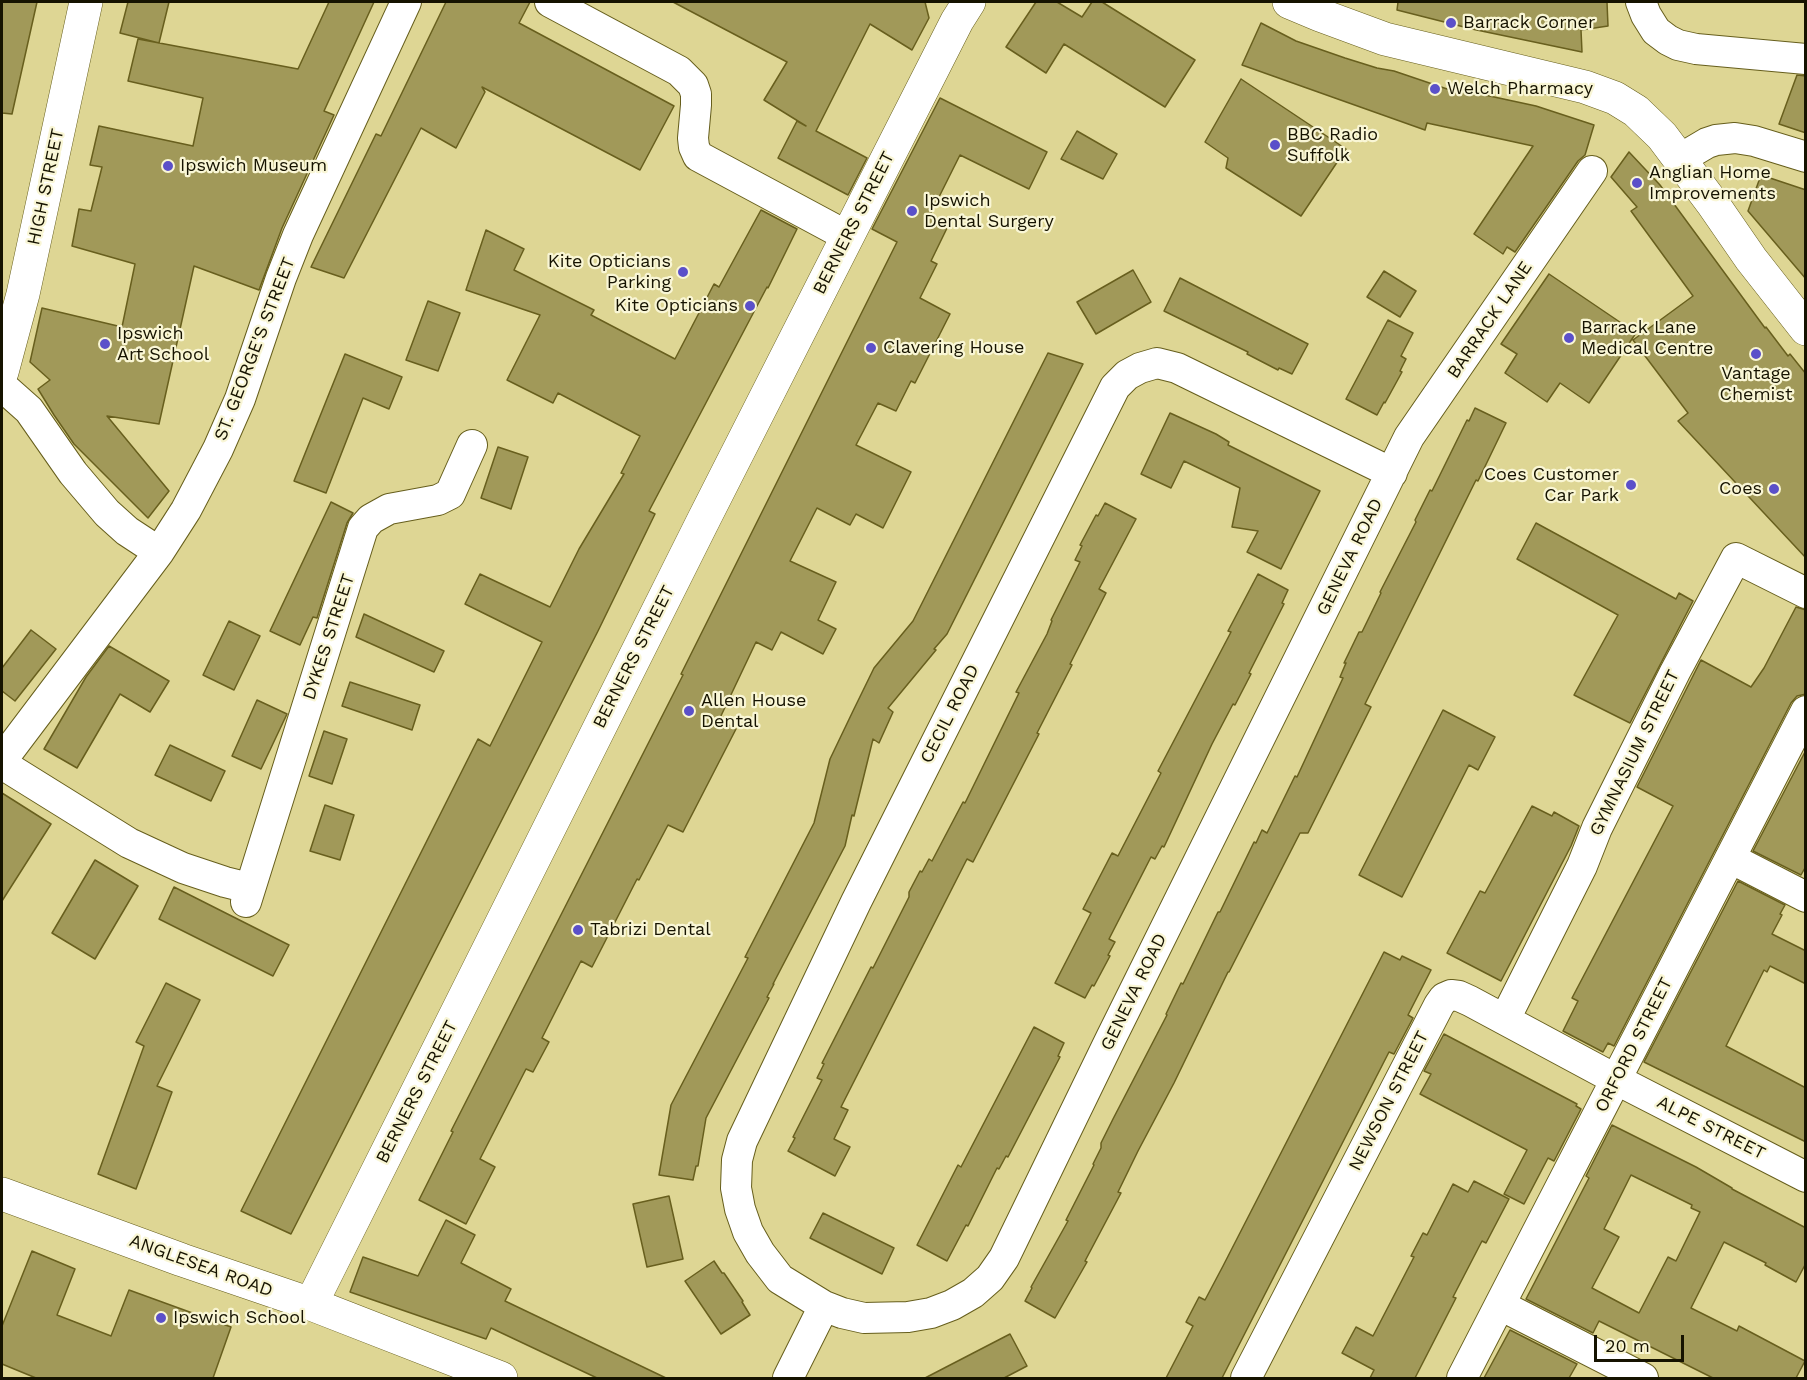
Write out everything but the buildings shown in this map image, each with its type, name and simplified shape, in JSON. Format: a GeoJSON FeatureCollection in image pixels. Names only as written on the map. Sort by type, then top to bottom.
{"type":"FeatureCollection","features":[{"type":"Feature","properties":{"kind":"street","name":"HIGH STREET"},"geometry":{"type":"LineString","coordinates":[[2,372],[23,294],[86,2]]}},
{"type":"Feature","properties":{"kind":"street","name":"ST. GEORGE'S STREET"},"geometry":{"type":"LineString","coordinates":[[2,762],[159,552],[186,510],[218,449],[240,399],[298,235],[406,2]]}},
{"type":"Feature","properties":{"kind":"street"},"geometry":{"type":"LineString","coordinates":[[550,2],[679,71],[693,85],[696,94],[693,138],[698,156],[847,236]]}},
{"type":"Feature","properties":{"kind":"street"},"geometry":{"type":"LineString","coordinates":[[1288,2],[1386,39],[1599,91],[1636,111],[1662,136],[1680,159],[1751,259],[1806,329]]}},
{"type":"Feature","properties":{"kind":"street"},"geometry":{"type":"LineString","coordinates":[[1641,2],[1656,31],[1678,45],[1696,49],[1804,53]]}},
{"type":"Feature","properties":{"kind":"street","name":"BERNERS STREET"},"geometry":{"type":"LineString","coordinates":[[311,1304],[699,527],[966,5]]}},
{"type":"Feature","properties":{"kind":"street"},"geometry":{"type":"LineString","coordinates":[[1680,159],[1707,142],[1735,138],[1754,141],[1806,157]]}},
{"type":"Feature","properties":{"kind":"street","name":"BARRACK LANE"},"geometry":{"type":"LineString","coordinates":[[1392,473],[1409,437],[1592,171]]}},
{"type":"Feature","properties":{"kind":"street","name":"CECIL ROAD"},"geometry":{"type":"LineString","coordinates":[[824,1306],[780,1278],[760,1253],[748,1232],[736,1188],[737,1160],[742,1141],[856,902],[1115,387],[1127,375],[1156,363],[1177,368],[1392,473]]}},
{"type":"Feature","properties":{"kind":"street"},"geometry":{"type":"LineString","coordinates":[[2,386],[29,410],[73,473],[107,513],[128,531],[159,552]]}},
{"type":"Feature","properties":{"kind":"street","name":"DYKES STREET"},"geometry":{"type":"LineString","coordinates":[[2,762],[129,843],[183,868],[225,882],[247,895],[363,528],[371,519],[389,508],[438,500],[450,494],[472,445]]}},
{"type":"Feature","properties":{"kind":"street","name":"GENEVA ROAD"},"geometry":{"type":"LineString","coordinates":[[824,1306],[842,1313],[864,1317],[899,1318],[931,1313],[952,1305],[973,1293],[990,1278],[1004,1258],[1116,1027],[1392,473]]}},
{"type":"Feature","properties":{"kind":"street","name":"GYMNASIUM STREET"},"geometry":{"type":"LineString","coordinates":[[1505,1019],[1582,866],[1597,828],[1654,713],[1736,558],[1806,593]]}},
{"type":"Feature","properties":{"kind":"street","name":"ORFORD STREET"},"geometry":{"type":"LineString","coordinates":[[1462,1378],[1806,711]]}},
{"type":"Feature","properties":{"kind":"street"},"geometry":{"type":"LineString","coordinates":[[1730,858],[1806,897]]}},
{"type":"Feature","properties":{"kind":"street","name":"NEWSON STREET"},"geometry":{"type":"LineString","coordinates":[[1246,1378],[1444,998],[1451,995],[1459,996],[1617,1080]]}},
{"type":"Feature","properties":{"kind":"street","name":"ALPE STREET"},"geometry":{"type":"LineString","coordinates":[[1617,1080],[1806,1177]]}},
{"type":"Feature","properties":{"kind":"street","name":"ANGLESEA ROAD"},"geometry":{"type":"LineString","coordinates":[[2,1194],[182,1260],[311,1304],[501,1378]]}},
{"type":"Feature","properties":{"kind":"street"},"geometry":{"type":"LineString","coordinates":[[1500,1305],[1643,1378]]}},
{"type":"Feature","properties":{"kind":"street"},"geometry":{"type":"LineString","coordinates":[[788,1378],[824,1306]]}},
{"type":"Feature","properties":{"kind":"place","name":"Barrack Corner"},"geometry":{"type":"Point","coordinates":[1451,23]}},
{"type":"Feature","properties":{"kind":"place","name":"Welch Pharmacy"},"geometry":{"type":"Point","coordinates":[1435,89]}},
{"type":"Feature","properties":{"kind":"place","name":"BBC Radio Suffolk"},"geometry":{"type":"Point","coordinates":[1275,145]}},
{"type":"Feature","properties":{"kind":"place","name":"Ipswich Museum"},"geometry":{"type":"Point","coordinates":[168,166]}},
{"type":"Feature","properties":{"kind":"place","name":"Anglian Home Improvements"},"geometry":{"type":"Point","coordinates":[1637,183]}},
{"type":"Feature","properties":{"kind":"place","name":"Ipswich Dental Surgery"},"geometry":{"type":"Point","coordinates":[912,211]}},
{"type":"Feature","properties":{"kind":"place","name":"Kite Opticians Parking"},"geometry":{"type":"Point","coordinates":[683,272]}},
{"type":"Feature","properties":{"kind":"place","name":"Kite Opticians"},"geometry":{"type":"Point","coordinates":[750,306]}},
{"type":"Feature","properties":{"kind":"place","name":"Barrack Lane Medical Centre"},"geometry":{"type":"Point","coordinates":[1569,338]}},
{"type":"Feature","properties":{"kind":"place","name":"Ipswich Art School"},"geometry":{"type":"Point","coordinates":[105,344]}},
{"type":"Feature","properties":{"kind":"place","name":"Clavering House"},"geometry":{"type":"Point","coordinates":[871,348]}},
{"type":"Feature","properties":{"kind":"place","name":"Vantage Chemist"},"geometry":{"type":"Point","coordinates":[1756,354]}},
{"type":"Feature","properties":{"kind":"place","name":"Coes Customer Car Park"},"geometry":{"type":"Point","coordinates":[1631,485]}},
{"type":"Feature","properties":{"kind":"place","name":"Coes"},"geometry":{"type":"Point","coordinates":[1774,489]}},
{"type":"Feature","properties":{"kind":"place","name":"Allen House Dental"},"geometry":{"type":"Point","coordinates":[689,711]}},
{"type":"Feature","properties":{"kind":"place","name":"Tabrizi Dental"},"geometry":{"type":"Point","coordinates":[578,930]}},
{"type":"Feature","properties":{"kind":"place","name":"Ipswich School"},"geometry":{"type":"Point","coordinates":[161,1318]}}]}
